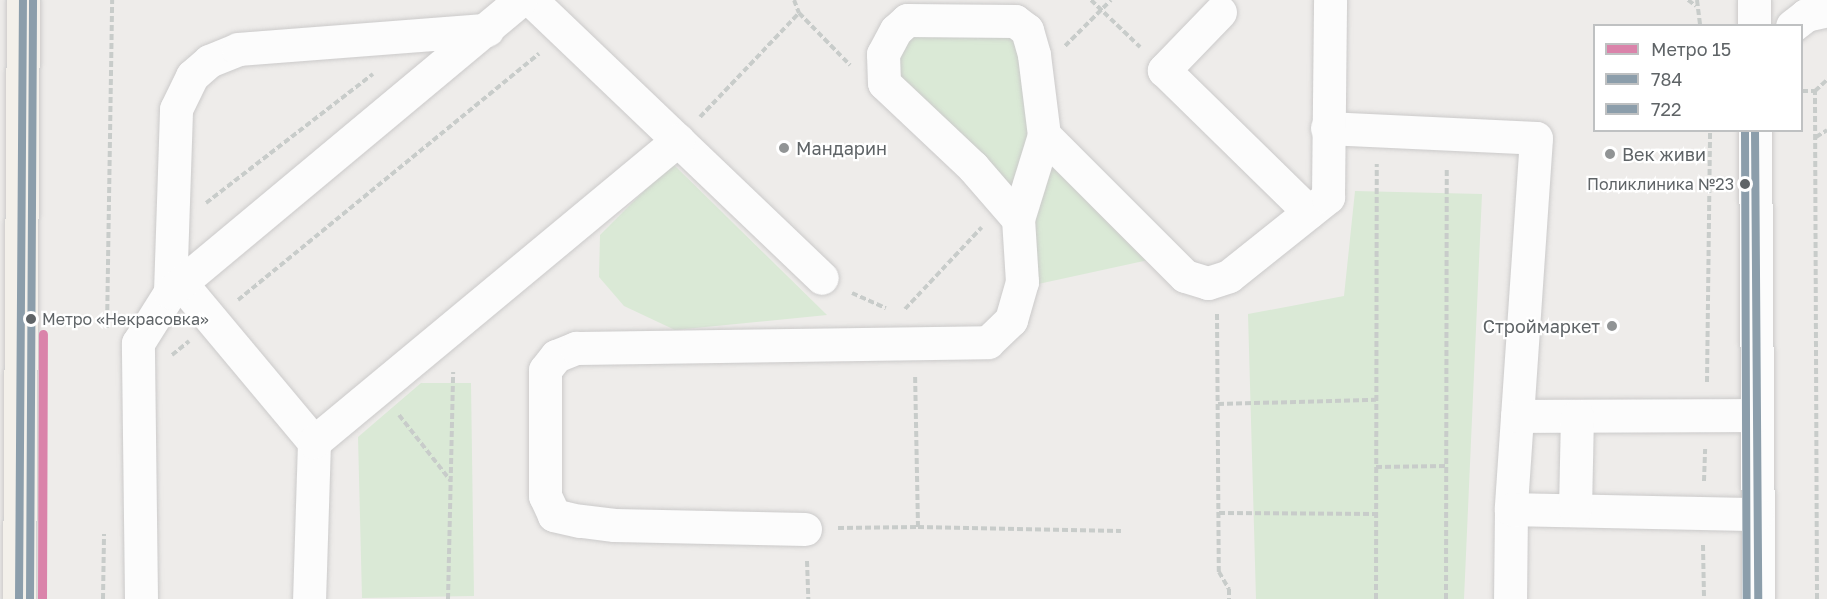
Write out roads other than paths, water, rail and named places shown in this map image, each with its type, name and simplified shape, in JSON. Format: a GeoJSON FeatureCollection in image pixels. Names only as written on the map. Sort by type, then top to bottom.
{"type":"FeatureCollection","features":[{"type":"Feature","properties":{"kind":"main road"},"geometry":{"type":"LineString","coordinates":[[19,599],[23,0]]}},
{"type":"Feature","properties":{"kind":"street"},"geometry":{"type":"LineString","coordinates":[[141,599],[138,343],[176,288],[521,0]]}},
{"type":"Feature","properties":{"kind":"street"},"geometry":{"type":"LineString","coordinates":[[531,0],[565,33],[686,132],[837,285]]}},
{"type":"Feature","properties":{"kind":"street"},"geometry":{"type":"LineString","coordinates":[[1044,135],[1185,276],[1208,283],[1229,276],[1328,197],[1330,0]]}},
{"type":"Feature","properties":{"kind":"street"},"geometry":{"type":"LineString","coordinates":[[1755,0],[1755,24]]}},
{"type":"Feature","properties":{"kind":"street"},"geometry":{"type":"LineString","coordinates":[[1795,24],[1806,15],[1827,10]]}},
{"type":"Feature","properties":{"kind":"street"},"geometry":{"type":"LineString","coordinates":[[1220,12],[1164,70],[1309,212]]}},
{"type":"Feature","properties":{"kind":"street"},"geometry":{"type":"LineString","coordinates":[[805,529],[614,525],[579,521],[554,515],[544,496],[545,370],[556,356],[576,348],[988,342],[1011,320],[1022,282],[1003,220],[973,167],[884,82],[883,54],[896,30],[907,20],[1015,21],[1027,30],[1036,74],[1044,135],[1003,220]]}},
{"type":"Feature","properties":{"kind":"street"},"geometry":{"type":"LineString","coordinates":[[309,599],[314,442],[212,321],[176,288],[172,229],[176,109],[192,76],[209,61],[238,49],[487,30]]}},
{"type":"Feature","properties":{"kind":"street"},"geometry":{"type":"LineString","coordinates":[[1327,128],[1536,138],[1511,509],[1510,599]]}},
{"type":"Feature","properties":{"kind":"street"},"geometry":{"type":"LineString","coordinates":[[314,442],[686,132]]}},
{"type":"Feature","properties":{"kind":"street"},"geometry":{"type":"LineString","coordinates":[[1755,132],[1758,599]]}},
{"type":"Feature","properties":{"kind":"street"},"geometry":{"type":"LineString","coordinates":[[1517,416],[1756,416]]}},
{"type":"Feature","properties":{"kind":"street"},"geometry":{"type":"LineString","coordinates":[[1575,510],[1577,416]]}},
{"type":"Feature","properties":{"kind":"street"},"geometry":{"type":"LineString","coordinates":[[1511,509],[1757,514]]}},
{"type":"Feature","properties":{"kind":"metro line","name":"15"},"geometry":{"type":"LineString","coordinates":[[42,599],[43,334]]}},
{"type":"Feature","properties":{"kind":"place","name":"Мандарин"},"geometry":{"type":"Point","coordinates":[784,148]}},
{"type":"Feature","properties":{"kind":"place","name":"Век живи"},"geometry":{"type":"Point","coordinates":[1610,154]}},
{"type":"Feature","properties":{"kind":"place","name":"Поликлиника №23"},"geometry":{"type":"Point","coordinates":[1745,184]}},
{"type":"Feature","properties":{"kind":"place","name":"Метро «Некрасовка»"},"geometry":{"type":"Point","coordinates":[31,319]}},
{"type":"Feature","properties":{"kind":"place","name":"Строймаркет"},"geometry":{"type":"Point","coordinates":[1612,326]}}]}
